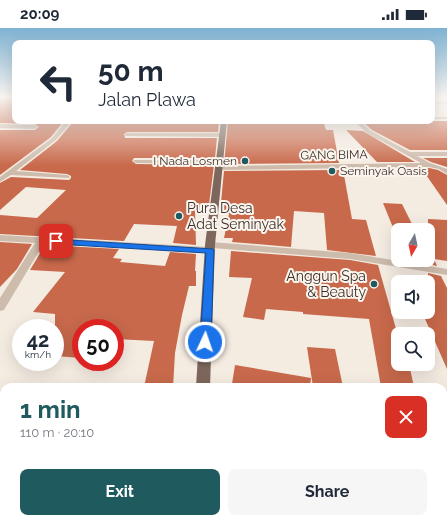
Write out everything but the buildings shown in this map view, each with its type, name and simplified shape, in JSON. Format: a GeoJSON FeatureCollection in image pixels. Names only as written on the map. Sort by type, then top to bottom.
{"type":"FeatureCollection","features":[{"type":"Feature","properties":{"kind":"main road"},"geometry":{"type":"LineString","coordinates":[[203,383],[210,248],[224,124]]}},
{"type":"Feature","properties":{"kind":"street"},"geometry":{"type":"LineString","coordinates":[[0,180],[59,135],[67,124]]}},
{"type":"Feature","properties":{"kind":"street"},"geometry":{"type":"LineString","coordinates":[[360,124],[369,132],[429,165]]}},
{"type":"Feature","properties":{"kind":"street"},"geometry":{"type":"LineString","coordinates":[[0,126],[35,127]]}},
{"type":"Feature","properties":{"kind":"street"},"geometry":{"type":"LineString","coordinates":[[127,135],[223,135]]}},
{"type":"Feature","properties":{"kind":"street"},"geometry":{"type":"LineString","coordinates":[[408,154],[447,154]]}},
{"type":"Feature","properties":{"kind":"street","name":"GANG BIMA"},"geometry":{"type":"LineString","coordinates":[[136,161],[220,165],[429,165],[445,170]]}},
{"type":"Feature","properties":{"kind":"street"},"geometry":{"type":"LineString","coordinates":[[11,173],[67,177]]}},
{"type":"Feature","properties":{"kind":"street"},"geometry":{"type":"LineString","coordinates":[[0,238],[350,256],[447,272]]}},
{"type":"Feature","properties":{"kind":"street"},"geometry":{"type":"LineString","coordinates":[[0,307],[41,240]]}},
{"type":"Feature","properties":{"kind":"place","name":"I Nada Losmen"},"geometry":{"type":"Point","coordinates":[245,161]}},
{"type":"Feature","properties":{"kind":"place","name":"Seminyak Oasis"},"geometry":{"type":"Point","coordinates":[332,171]}},
{"type":"Feature","properties":{"kind":"place","name":"Pura Desa Adat Seminyak"},"geometry":{"type":"Point","coordinates":[179,216]}},
{"type":"Feature","properties":{"kind":"place","name":"Anggun Spa & Beauty"},"geometry":{"type":"Point","coordinates":[374,284]}},
{"type":"Feature","properties":{"kind":"route"},"geometry":{"type":"LineString","coordinates":[[56,241],[210,250],[205,342]]}}]}
